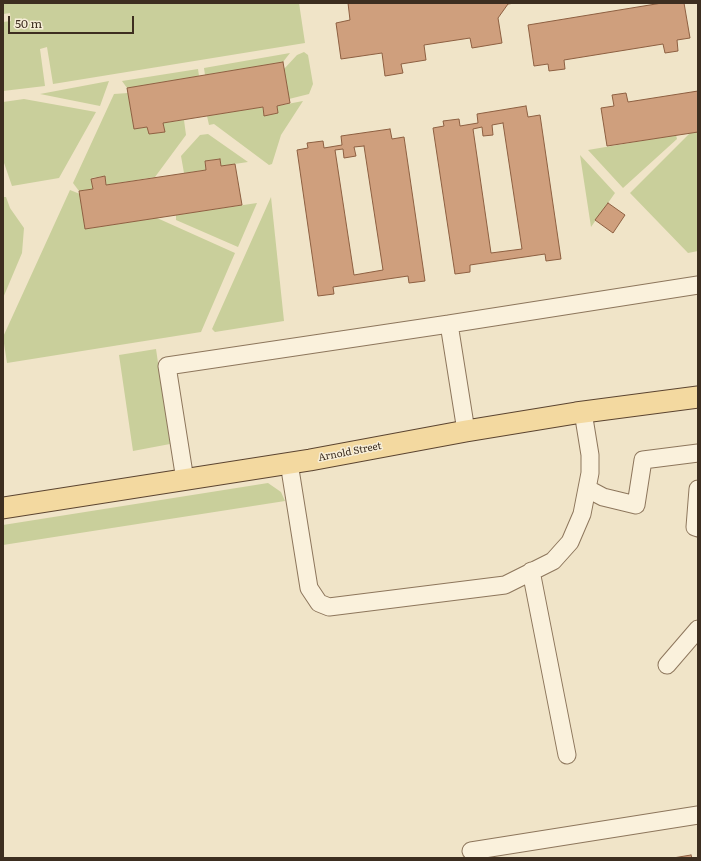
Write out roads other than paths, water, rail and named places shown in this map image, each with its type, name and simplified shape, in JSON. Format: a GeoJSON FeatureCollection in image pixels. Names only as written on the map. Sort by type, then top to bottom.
{"type":"FeatureCollection","features":[{"type":"Feature","properties":{"kind":"main road","name":"Arnold Street"},"geometry":{"type":"LineString","coordinates":[[9,503],[185,480],[583,412],[698,397]]}},
{"type":"Feature","properties":{"kind":"lane"},"geometry":{"type":"LineString","coordinates":[[185,480],[167,366],[698,286]]}},
{"type":"Feature","properties":{"kind":"lane"},"geometry":{"type":"LineString","coordinates":[[449,324],[466,431]]}},
{"type":"Feature","properties":{"kind":"lane"},"geometry":{"type":"LineString","coordinates":[[289,463],[309,588],[319,603],[330,607],[505,585],[553,561],[570,542],[582,514],[588,489],[590,455],[583,412]]}},
{"type":"Feature","properties":{"kind":"lane"},"geometry":{"type":"LineString","coordinates":[[588,489],[603,496],[636,505],[643,460],[698,453]]}},
{"type":"Feature","properties":{"kind":"lane"},"geometry":{"type":"LineString","coordinates":[[698,489],[695,527],[698,528]]}},
{"type":"Feature","properties":{"kind":"lane"},"geometry":{"type":"LineString","coordinates":[[531,572],[567,755]]}},
{"type":"Feature","properties":{"kind":"lane"},"geometry":{"type":"LineString","coordinates":[[667,666],[698,629]]}},
{"type":"Feature","properties":{"kind":"lane"},"geometry":{"type":"LineString","coordinates":[[471,851],[698,815]]}}]}
